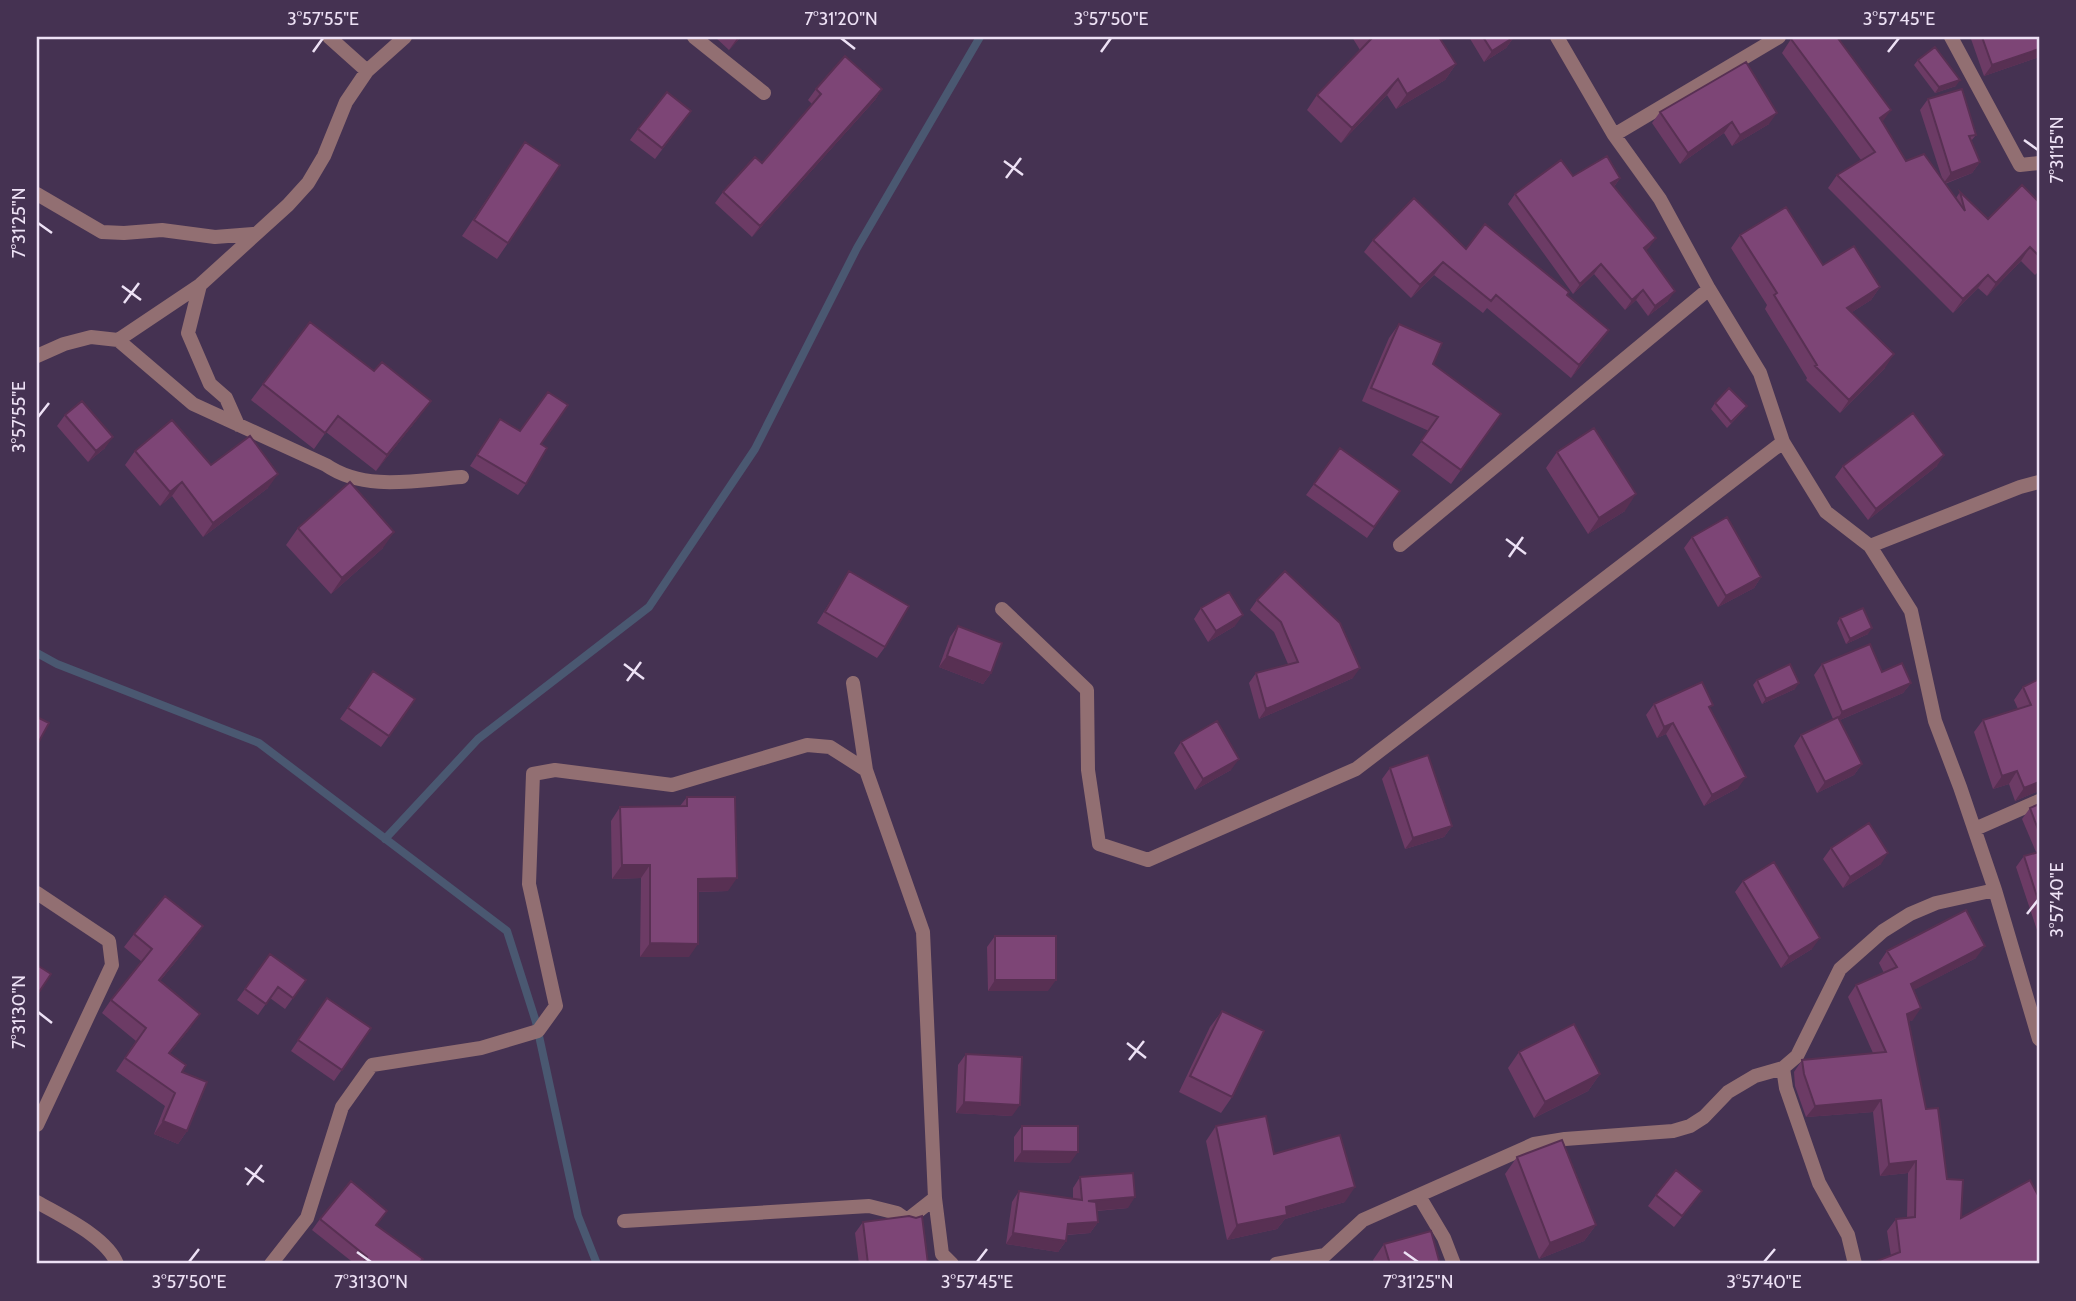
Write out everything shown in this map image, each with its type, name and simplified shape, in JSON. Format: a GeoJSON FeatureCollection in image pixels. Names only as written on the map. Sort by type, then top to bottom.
{"type":"FeatureCollection","features":[{"type":"Feature","properties":{"kind":"street"},"geometry":{"type":"LineString","coordinates":[[329,37],[367,71]]}},
{"type":"Feature","properties":{"kind":"street"},"geometry":{"type":"LineString","coordinates":[[118,340],[200,285],[288,205],[308,183],[324,156],[345,102],[367,71],[404,37]]}},
{"type":"Feature","properties":{"kind":"street"},"geometry":{"type":"LineString","coordinates":[[694,37],[764,93]]}},
{"type":"Feature","properties":{"kind":"street"},"geometry":{"type":"LineString","coordinates":[[1557,37],[1614,135],[1660,199],[1709,289],[1760,373],[1783,442],[1826,512],[1870,545],[1911,611],[1935,721],[1975,829],[2039,1038]]}},
{"type":"Feature","properties":{"kind":"street"},"geometry":{"type":"LineString","coordinates":[[1614,135],[1779,37]]}},
{"type":"Feature","properties":{"kind":"street"},"geometry":{"type":"LineString","coordinates":[[1951,37],[2020,165],[2039,163]]}},
{"type":"Feature","properties":{"kind":"street"},"geometry":{"type":"LineString","coordinates":[[37,194],[102,232],[162,230],[215,237],[253,234]]}},
{"type":"Feature","properties":{"kind":"street"},"geometry":{"type":"LineString","coordinates":[[200,285],[188,333],[210,384],[226,398],[238,425]]}},
{"type":"Feature","properties":{"kind":"street"},"geometry":{"type":"LineString","coordinates":[[1400,545],[1709,289]]}},
{"type":"Feature","properties":{"kind":"street"},"geometry":{"type":"LineString","coordinates":[[37,356],[64,344],[91,337],[118,340],[193,404],[327,465],[342,476],[383,483],[461,477]]}},
{"type":"Feature","properties":{"kind":"street"},"geometry":{"type":"LineString","coordinates":[[1003,609],[1087,690],[1088,770],[1099,844],[1148,860],[1356,769],[1783,442]]}},
{"type":"Feature","properties":{"kind":"street"},"geometry":{"type":"LineString","coordinates":[[1870,545],[2039,482]]}},
{"type":"Feature","properties":{"kind":"street"},"geometry":{"type":"LineString","coordinates":[[853,683],[866,770],[923,932],[935,1198],[942,1254],[952,1264]]}},
{"type":"Feature","properties":{"kind":"street"},"geometry":{"type":"LineString","coordinates":[[271,1264],[307,1217],[342,1107],[372,1065],[481,1048],[538,1031],[556,1006],[529,884],[533,774],[555,770],[672,785],[807,745],[830,747],[866,770]]}},
{"type":"Feature","properties":{"kind":"street"},"geometry":{"type":"LineString","coordinates":[[1975,829],[2039,801]]}},
{"type":"Feature","properties":{"kind":"street"},"geometry":{"type":"LineString","coordinates":[[1276,1264],[1325,1255],[1363,1220],[1534,1144],[1673,1131],[1690,1126],[1704,1117],[1728,1093],[1755,1076],[1783,1068],[1803,1048],[1840,969],[1883,931],[1910,914],[1936,903],[1995,890]]}},
{"type":"Feature","properties":{"kind":"street"},"geometry":{"type":"LineString","coordinates":[[37,893],[109,941],[112,965],[37,1125]]}},
{"type":"Feature","properties":{"kind":"street"},"geometry":{"type":"LineString","coordinates":[[1783,1068],[1786,1088],[1819,1183],[1848,1235],[1855,1264]]}},
{"type":"Feature","properties":{"kind":"street"},"geometry":{"type":"LineString","coordinates":[[1419,1196],[1444,1238],[1454,1264]]}},
{"type":"Feature","properties":{"kind":"street"},"geometry":{"type":"LineString","coordinates":[[624,1221],[869,1206],[897,1213],[907,1220],[935,1198]]}},
{"type":"Feature","properties":{"kind":"street"},"geometry":{"type":"LineString","coordinates":[[37,1202],[79,1227],[104,1246],[117,1264]]}},
{"type":"Feature","properties":{"kind":"building"},"geometry":{"type":"Polygon","coordinates":[[[1372,37],[1439,37],[1456,64],[1407,94],[1398,79],[1352,128],[1317,95],[1372,37]]]}},
{"type":"Feature","properties":{"kind":"building"},"geometry":{"type":"Polygon","coordinates":[[[1483,37],[1514,37],[1492,51],[1483,37]]]}},
{"type":"Feature","properties":{"kind":"building"},"geometry":{"type":"Polygon","coordinates":[[[1837,37],[1891,110],[1880,118],[1906,161],[1924,154],[1965,211],[1960,192],[1988,219],[2022,185],[2039,202],[2039,256],[2030,247],[1996,283],[1988,275],[1963,299],[1837,175],[1875,152],[1791,39],[1837,37]]]}},
{"type":"Feature","properties":{"kind":"building"},"geometry":{"type":"Polygon","coordinates":[[[1982,37],[2039,37],[2039,49],[1992,65],[1982,37]]]}},
{"type":"Feature","properties":{"kind":"building"},"geometry":{"type":"Polygon","coordinates":[[[1935,47],[1960,80],[1939,87],[1918,60],[1935,47]]]}},
{"type":"Feature","properties":{"kind":"building"},"geometry":{"type":"Polygon","coordinates":[[[845,56],[882,89],[760,226],[723,192],[755,157],[762,163],[821,94],[816,89],[845,56]]]}},
{"type":"Feature","properties":{"kind":"building"},"geometry":{"type":"Polygon","coordinates":[[[1746,62],[1777,113],[1740,135],[1732,122],[1688,153],[1660,112],[1746,62]]]}},
{"type":"Feature","properties":{"kind":"building"},"geometry":{"type":"Polygon","coordinates":[[[1962,89],[1976,135],[1969,136],[1980,162],[1951,173],[1928,99],[1962,89]]]}},
{"type":"Feature","properties":{"kind":"building"},"geometry":{"type":"Polygon","coordinates":[[[667,92],[691,111],[662,148],[638,129],[667,92]]]}},
{"type":"Feature","properties":{"kind":"building"},"geometry":{"type":"Polygon","coordinates":[[[525,142],[560,165],[508,243],[474,220],[525,142]]]}},
{"type":"Feature","properties":{"kind":"building"},"geometry":{"type":"Polygon","coordinates":[[[1607,156],[1620,178],[1611,183],[1656,238],[1644,248],[1675,291],[1655,306],[1643,290],[1632,300],[1601,264],[1580,284],[1515,194],[1561,160],[1573,176],[1607,156]]]}},
{"type":"Feature","properties":{"kind":"building"},"geometry":{"type":"Polygon","coordinates":[[[1414,198],[1466,249],[1485,224],[1569,292],[1567,295],[1609,330],[1579,365],[1496,295],[1491,301],[1443,262],[1420,285],[1373,240],[1414,198]]]}},
{"type":"Feature","properties":{"kind":"building"},"geometry":{"type":"Polygon","coordinates":[[[1786,207],[1823,265],[1854,246],[1880,287],[1847,308],[1894,354],[1849,400],[1815,366],[1817,365],[1774,295],[1777,293],[1740,235],[1786,207]]]}},
{"type":"Feature","properties":{"kind":"building"},"geometry":{"type":"Polygon","coordinates":[[[310,322],[374,371],[382,362],[431,401],[387,455],[338,416],[325,433],[263,384],[310,322]]]}},
{"type":"Feature","properties":{"kind":"building"},"geometry":{"type":"Polygon","coordinates":[[[1399,324],[1442,343],[1433,364],[1501,414],[1461,470],[1421,441],[1438,417],[1371,388],[1399,324]]]}},
{"type":"Feature","properties":{"kind":"building"},"geometry":{"type":"Polygon","coordinates":[[[1729,388],[1747,406],[1731,422],[1715,403],[1729,388]]]}},
{"type":"Feature","properties":{"kind":"building"},"geometry":{"type":"Polygon","coordinates":[[[548,392],[568,405],[541,444],[547,448],[526,484],[477,455],[500,419],[520,431],[548,392]]]}},
{"type":"Feature","properties":{"kind":"building"},"geometry":{"type":"Polygon","coordinates":[[[82,401],[113,437],[96,451],[65,415],[82,401]]]}},
{"type":"Feature","properties":{"kind":"building"},"geometry":{"type":"Polygon","coordinates":[[[1913,413],[1944,455],[1876,509],[1843,466],[1913,413]]]}},
{"type":"Feature","properties":{"kind":"building"},"geometry":{"type":"Polygon","coordinates":[[[172,420],[211,465],[250,436],[278,474],[213,523],[182,482],[170,492],[135,451],[172,420]]]}},
{"type":"Feature","properties":{"kind":"building"},"geometry":{"type":"Polygon","coordinates":[[[1594,428],[1636,494],[1599,518],[1557,452],[1594,428]]]}},
{"type":"Feature","properties":{"kind":"building"},"geometry":{"type":"Polygon","coordinates":[[[1340,448],[1400,491],[1374,527],[1314,484],[1340,448]]]}},
{"type":"Feature","properties":{"kind":"building"},"geometry":{"type":"Polygon","coordinates":[[[350,482],[394,532],[342,578],[298,528],[350,482]]]}},
{"type":"Feature","properties":{"kind":"building"},"geometry":{"type":"Polygon","coordinates":[[[1727,517],[1761,577],[1726,596],[1692,537],[1727,517]]]}},
{"type":"Feature","properties":{"kind":"building"},"geometry":{"type":"Polygon","coordinates":[[[849,571],[909,606],[885,647],[825,612],[849,571]]]}},
{"type":"Feature","properties":{"kind":"building"},"geometry":{"type":"Polygon","coordinates":[[[1285,571],[1340,623],[1360,668],[1266,709],[1256,673],[1298,662],[1281,622],[1257,600],[1285,571]]]}},
{"type":"Feature","properties":{"kind":"building"},"geometry":{"type":"Polygon","coordinates":[[[1229,592],[1243,615],[1216,631],[1201,608],[1229,592]]]}},
{"type":"Feature","properties":{"kind":"building"},"geometry":{"type":"Polygon","coordinates":[[[1863,608],[1872,628],[1850,639],[1840,618],[1863,608]]]}},
{"type":"Feature","properties":{"kind":"building"},"geometry":{"type":"Polygon","coordinates":[[[958,626],[1002,643],[991,673],[947,656],[958,626]]]}},
{"type":"Feature","properties":{"kind":"building"},"geometry":{"type":"Polygon","coordinates":[[[1870,644],[1882,672],[1902,663],[1911,683],[1842,712],[1822,664],[1870,644]]]}},
{"type":"Feature","properties":{"kind":"building"},"geometry":{"type":"Polygon","coordinates":[[[1790,664],[1799,683],[1766,699],[1757,680],[1790,664]]]}},
{"type":"Feature","properties":{"kind":"building"},"geometry":{"type":"Polygon","coordinates":[[[373,671],[415,699],[389,736],[348,708],[373,671]]]}},
{"type":"Feature","properties":{"kind":"building"},"geometry":{"type":"Polygon","coordinates":[[[2039,679],[2039,782],[2024,788],[2017,771],[2002,776],[1983,720],[2031,705],[2023,687],[2039,679]]]}},
{"type":"Feature","properties":{"kind":"building"},"geometry":{"type":"Polygon","coordinates":[[[1702,682],[1713,705],[1709,707],[1746,777],[1712,795],[1673,723],[1664,727],[1654,704],[1702,682]]]}},
{"type":"Feature","properties":{"kind":"building"},"geometry":{"type":"Polygon","coordinates":[[[37,717],[49,723],[37,745],[37,717]]]}},
{"type":"Feature","properties":{"kind":"building"},"geometry":{"type":"Polygon","coordinates":[[[1838,717],[1862,764],[1825,782],[1801,735],[1838,717]]]}},
{"type":"Feature","properties":{"kind":"building"},"geometry":{"type":"Polygon","coordinates":[[[1217,721],[1239,759],[1203,779],[1181,742],[1217,721]]]}},
{"type":"Feature","properties":{"kind":"building"},"geometry":{"type":"Polygon","coordinates":[[[1428,755],[1452,826],[1413,838],[1390,768],[1428,755]]]}},
{"type":"Feature","properties":{"kind":"building"},"geometry":{"type":"Polygon","coordinates":[[[687,797],[735,797],[737,878],[698,879],[698,944],[650,943],[650,865],[622,865],[620,807],[687,806],[687,797]]]}},
{"type":"Feature","properties":{"kind":"building"},"geometry":{"type":"Polygon","coordinates":[[[2039,804],[2039,832],[2030,808],[2039,804]]]}},
{"type":"Feature","properties":{"kind":"building"},"geometry":{"type":"Polygon","coordinates":[[[1869,823],[1888,853],[1850,877],[1831,848],[1869,823]]]}},
{"type":"Feature","properties":{"kind":"building"},"geometry":{"type":"Polygon","coordinates":[[[2039,852],[2039,903],[2024,856],[2039,852]]]}},
{"type":"Feature","properties":{"kind":"building"},"geometry":{"type":"Polygon","coordinates":[[[1774,862],[1820,938],[1789,957],[1743,881],[1774,862]]]}},
{"type":"Feature","properties":{"kind":"building"},"geometry":{"type":"Polygon","coordinates":[[[165,896],[203,926],[159,980],[200,1014],[169,1053],[186,1065],[182,1072],[207,1082],[187,1131],[163,1121],[175,1093],[125,1058],[146,1028],[111,1000],[152,949],[134,934],[165,896]]]}},
{"type":"Feature","properties":{"kind":"building"},"geometry":{"type":"Polygon","coordinates":[[[1966,910],[1985,946],[1911,984],[1921,1008],[1907,1014],[1926,1109],[1938,1108],[1947,1179],[1963,1180],[1961,1218],[2030,1180],[2039,1197],[2039,1264],[1878,1264],[1877,1261],[1900,1252],[1896,1219],[1915,1217],[1916,1161],[1889,1164],[1881,1100],[1815,1106],[1802,1060],[1886,1052],[1856,985],[1897,967],[1887,951],[1966,910]]]}},
{"type":"Feature","properties":{"kind":"building"},"geometry":{"type":"Polygon","coordinates":[[[995,936],[1056,936],[1056,980],[995,980],[995,936]]]}},
{"type":"Feature","properties":{"kind":"building"},"geometry":{"type":"Polygon","coordinates":[[[270,954],[306,980],[293,998],[278,987],[266,1004],[245,989],[270,954]]]}},
{"type":"Feature","properties":{"kind":"building"},"geometry":{"type":"Polygon","coordinates":[[[37,965],[51,974],[37,995],[37,965]]]}},
{"type":"Feature","properties":{"kind":"building"},"geometry":{"type":"Polygon","coordinates":[[[327,998],[371,1028],[342,1070],[298,1040],[327,998]]]}},
{"type":"Feature","properties":{"kind":"building"},"geometry":{"type":"Polygon","coordinates":[[[1222,1011],[1264,1031],[1232,1097],[1190,1076],[1222,1011]]]}},
{"type":"Feature","properties":{"kind":"building"},"geometry":{"type":"Polygon","coordinates":[[[1574,1024],[1600,1074],[1545,1102],[1519,1052],[1574,1024]]]}},
{"type":"Feature","properties":{"kind":"building"},"geometry":{"type":"Polygon","coordinates":[[[966,1054],[1022,1057],[1020,1105],[964,1102],[966,1054]]]}},
{"type":"Feature","properties":{"kind":"building"},"geometry":{"type":"Polygon","coordinates":[[[1266,1116],[1274,1154],[1340,1135],[1355,1187],[1286,1207],[1287,1215],[1237,1225],[1216,1126],[1266,1116]]]}},
{"type":"Feature","properties":{"kind":"building"},"geometry":{"type":"Polygon","coordinates":[[[1022,1126],[1078,1126],[1078,1152],[1022,1151],[1022,1126]]]}},
{"type":"Feature","properties":{"kind":"building"},"geometry":{"type":"Polygon","coordinates":[[[1562,1140],[1596,1225],[1550,1243],[1517,1157],[1562,1140]]]}},
{"type":"Feature","properties":{"kind":"building"},"geometry":{"type":"Polygon","coordinates":[[[1676,1170],[1702,1191],[1682,1216],[1656,1195],[1676,1170]]]}},
{"type":"Feature","properties":{"kind":"building"},"geometry":{"type":"Polygon","coordinates":[[[1133,1173],[1135,1197],[1088,1201],[1096,1202],[1098,1222],[1068,1224],[1066,1241],[1013,1233],[1019,1191],[1082,1200],[1080,1177],[1133,1173]]]}},
{"type":"Feature","properties":{"kind":"building"},"geometry":{"type":"Polygon","coordinates":[[[351,1181],[387,1211],[376,1225],[423,1259],[418,1264],[368,1264],[364,1261],[367,1257],[320,1219],[351,1181]]]}},
{"type":"Feature","properties":{"kind":"building"},"geometry":{"type":"Polygon","coordinates":[[[922,1216],[928,1264],[868,1264],[863,1222],[922,1216]]]}},
{"type":"Feature","properties":{"kind":"building"},"geometry":{"type":"Polygon","coordinates":[[[1431,1231],[1440,1264],[1390,1264],[1384,1244],[1431,1231]]]}},
{"type":"Feature","properties":{"kind":"waterway"},"geometry":{"type":"LineString","coordinates":[[385,839],[478,739],[649,607],[755,449],[857,248],[980,37]]}},
{"type":"Feature","properties":{"kind":"waterway"},"geometry":{"type":"LineString","coordinates":[[37,653],[57,664],[259,743],[507,931],[536,1022],[578,1216],[597,1264]]}}]}
